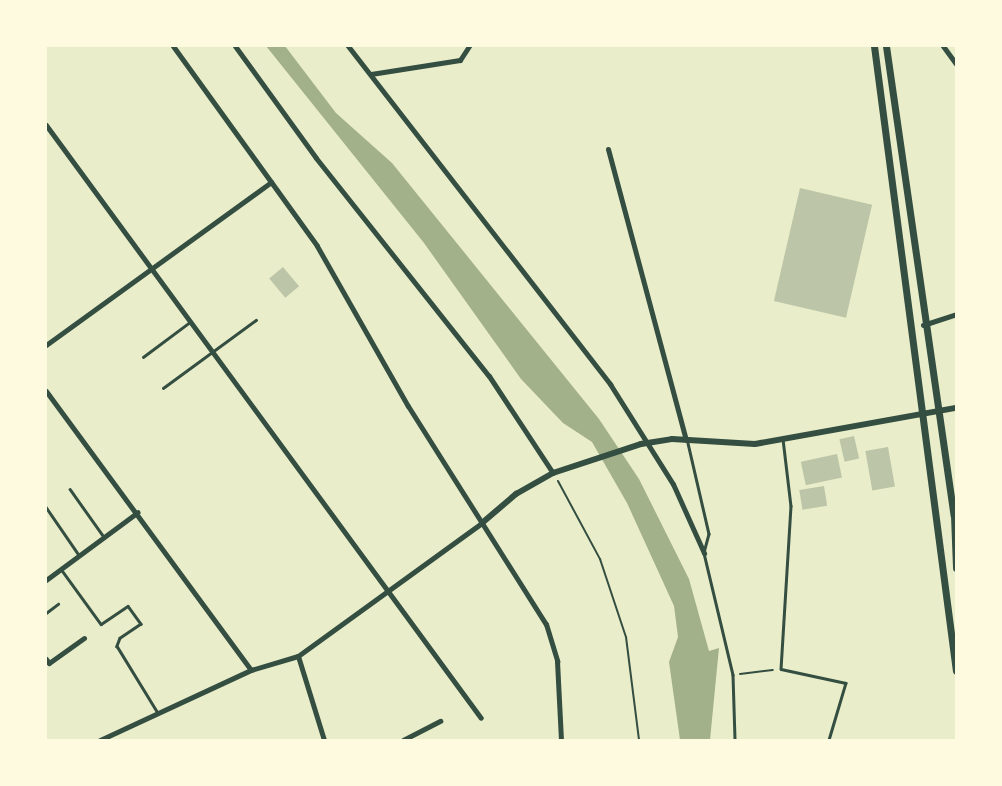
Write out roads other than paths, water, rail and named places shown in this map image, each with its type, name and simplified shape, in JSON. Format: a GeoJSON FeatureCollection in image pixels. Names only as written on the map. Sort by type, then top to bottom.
{"type":"FeatureCollection","features":[{"type":"Feature","properties":{"kind":"main road"},"geometry":{"type":"LineString","coordinates":[[874,46],[957,671]]}},
{"type":"Feature","properties":{"kind":"main road"},"geometry":{"type":"LineString","coordinates":[[887,46],[923,325],[954,515],[957,568]]}},
{"type":"Feature","properties":{"kind":"street"},"geometry":{"type":"LineString","coordinates":[[173,46],[317,246],[408,406],[546,624],[557,661],[561,740]]}},
{"type":"Feature","properties":{"kind":"street"},"geometry":{"type":"LineString","coordinates":[[235,46],[316,158],[489,376],[553,473]]}},
{"type":"Feature","properties":{"kind":"street"},"geometry":{"type":"LineString","coordinates":[[348,46],[574,335],[644,443],[704,553]]}},
{"type":"Feature","properties":{"kind":"street"},"geometry":{"type":"LineString","coordinates":[[370,74],[460,60],[469,46]]}},
{"type":"Feature","properties":{"kind":"street"},"geometry":{"type":"LineString","coordinates":[[943,46],[957,64]]}},
{"type":"Feature","properties":{"kind":"street"},"geometry":{"type":"LineString","coordinates":[[46,125],[481,718]]}},
{"type":"Feature","properties":{"kind":"street"},"geometry":{"type":"LineString","coordinates":[[608,149],[686,440]]}},
{"type":"Feature","properties":{"kind":"street"},"geometry":{"type":"LineString","coordinates":[[46,345],[271,182]]}},
{"type":"Feature","properties":{"kind":"street"},"geometry":{"type":"LineString","coordinates":[[923,325],[957,314]]}},
{"type":"Feature","properties":{"kind":"street"},"geometry":{"type":"LineString","coordinates":[[46,391],[138,512],[251,670]]}},
{"type":"Feature","properties":{"kind":"street"},"geometry":{"type":"LineString","coordinates":[[100,740],[251,670],[298,656],[481,523],[516,494],[553,473],[644,443],[686,440],[740,446],[957,408]]}},
{"type":"Feature","properties":{"kind":"street"},"geometry":{"type":"LineString","coordinates":[[46,580],[138,512]]}},
{"type":"Feature","properties":{"kind":"street"},"geometry":{"type":"LineString","coordinates":[[46,659],[49,663],[84,638]]}},
{"type":"Feature","properties":{"kind":"street"},"geometry":{"type":"LineString","coordinates":[[298,656],[324,740]]}},
{"type":"Feature","properties":{"kind":"street"},"geometry":{"type":"LineString","coordinates":[[403,740],[440,721]]}},
{"type":"Feature","properties":{"kind":"lane"},"geometry":{"type":"LineString","coordinates":[[163,388],[256,320]]}},
{"type":"Feature","properties":{"kind":"lane"},"geometry":{"type":"LineString","coordinates":[[144,357],[190,322]]}},
{"type":"Feature","properties":{"kind":"lane"},"geometry":{"type":"LineString","coordinates":[[783,439],[792,506],[781,669],[846,683],[829,740]]}},
{"type":"Feature","properties":{"kind":"lane"},"geometry":{"type":"LineString","coordinates":[[686,440],[692,450],[709,534],[704,553],[733,676],[735,740]]}},
{"type":"Feature","properties":{"kind":"lane"},"geometry":{"type":"LineString","coordinates":[[70,489],[104,537]]}},
{"type":"Feature","properties":{"kind":"lane"},"geometry":{"type":"LineString","coordinates":[[46,507],[79,555]]}},
{"type":"Feature","properties":{"kind":"lane"},"geometry":{"type":"LineString","coordinates":[[61,569],[101,624],[128,607],[141,624],[120,638],[117,646],[158,713]]}},
{"type":"Feature","properties":{"kind":"lane"},"geometry":{"type":"LineString","coordinates":[[46,613],[58,604]]}}]}
